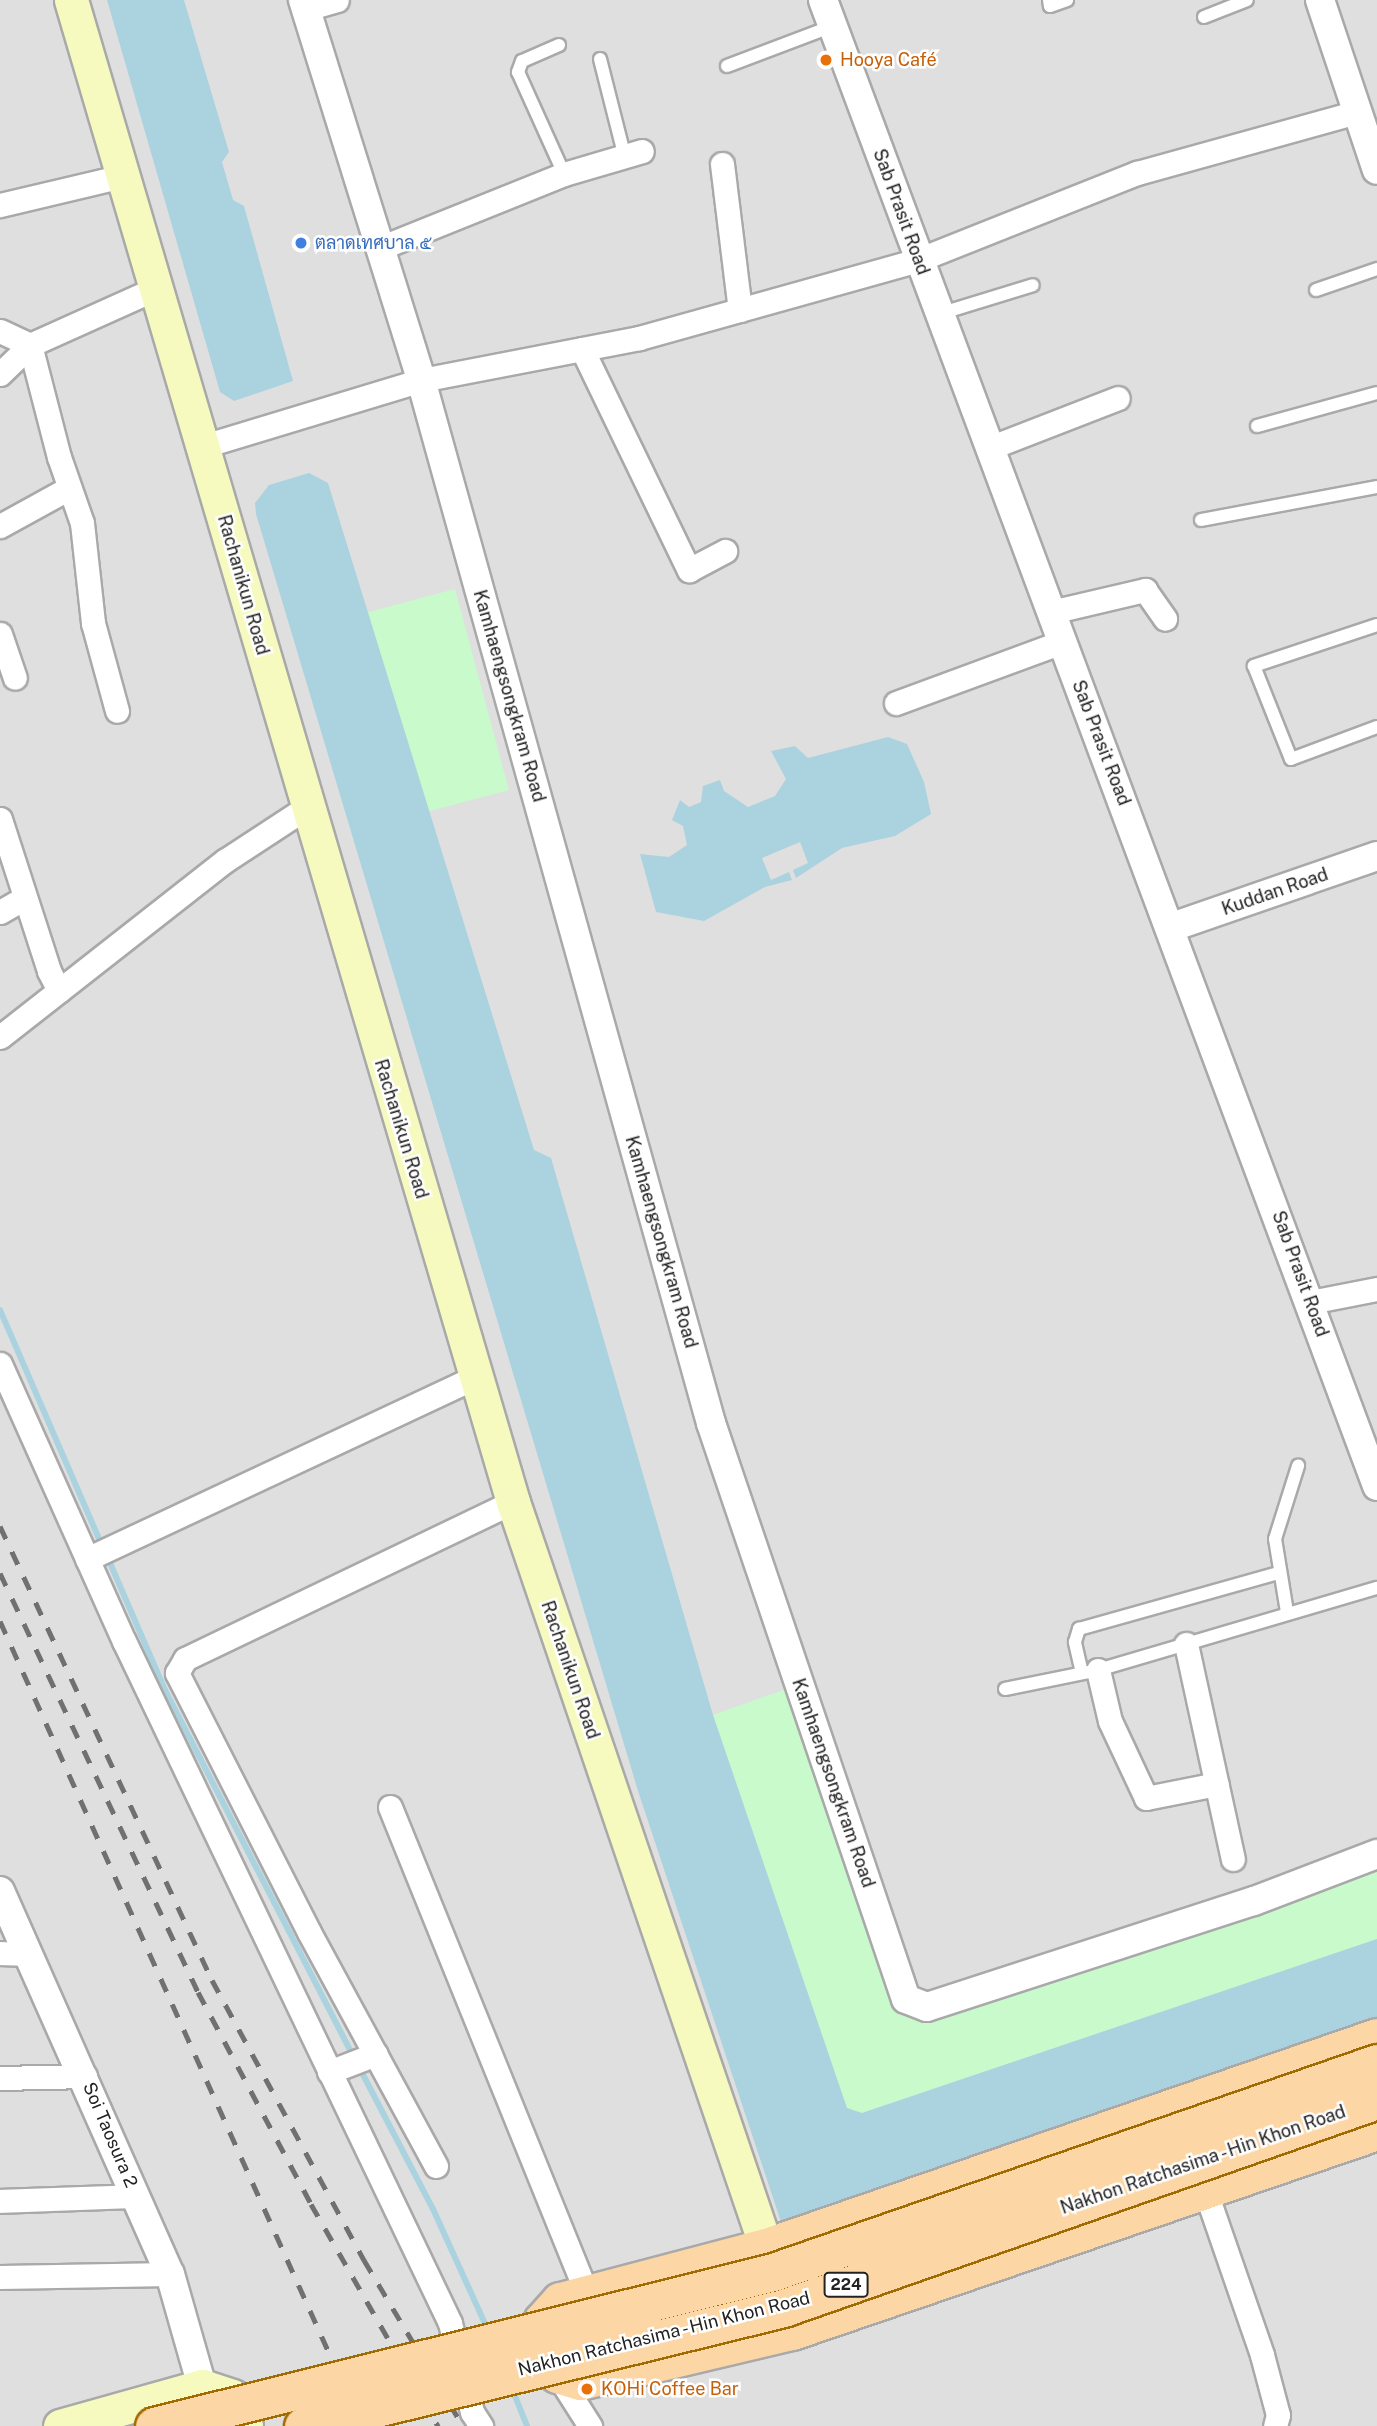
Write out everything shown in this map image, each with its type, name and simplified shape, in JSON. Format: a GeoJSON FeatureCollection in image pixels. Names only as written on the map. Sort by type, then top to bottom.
{"type":"FeatureCollection","features":[{"type":"Feature","properties":{"kind":"main road","name":"Rachanikun Road"},"geometry":{"type":"LineString","coordinates":[[71,0],[513,1502],[766,2248]]}},
{"type":"Feature","properties":{"kind":"main road"},"geometry":{"type":"LineString","coordinates":[[1377,2037],[766,2248],[561,2301],[542,2321],[539,2349],[557,2374],[580,2381],[792,2331],[1377,2131]]}},
{"type":"Feature","properties":{"kind":"main road"},"geometry":{"type":"LineString","coordinates":[[72,2425],[138,2419],[773,2272],[1377,2063]]}},
{"type":"Feature","properties":{"kind":"main road","name":"Nakhon Ratchasima - Hin Khon Road"},"geometry":{"type":"LineString","coordinates":[[303,2426],[786,2307],[1377,2100]]}},
{"type":"Feature","properties":{"kind":"main road"},"geometry":{"type":"LineString","coordinates":[[138,2419],[202,2386],[232,2396],[246,2426]]}},
{"type":"Feature","properties":{"kind":"street"},"geometry":{"type":"LineString","coordinates":[[305,5],[337,0]]}},
{"type":"Feature","properties":{"kind":"street","name":"Sab Prasit Road"},"geometry":{"type":"LineString","coordinates":[[823,0],[918,260],[1172,927],[1377,1486]]}},
{"type":"Feature","properties":{"kind":"street"},"geometry":{"type":"LineString","coordinates":[[1320,0],[1377,170]]}},
{"type":"Feature","properties":{"kind":"street","name":"Kamhaengsongkram Road"},"geometry":{"type":"LineString","coordinates":[[305,5],[421,380],[711,1423],[906,1999],[927,2007],[1254,1901],[1377,1854]]}},
{"type":"Feature","properties":{"kind":"street"},"geometry":{"type":"LineString","coordinates":[[204,446],[421,380],[582,349],[740,310],[918,260],[1136,173],[1357,112]]}},
{"type":"Feature","properties":{"kind":"street"},"geometry":{"type":"LineString","coordinates":[[380,248],[564,174],[634,155]]}},
{"type":"Feature","properties":{"kind":"street"},"geometry":{"type":"LineString","coordinates":[[722,164],[740,310]]}},
{"type":"Feature","properties":{"kind":"street"},"geometry":{"type":"LineString","coordinates":[[0,205],[124,176]]}},
{"type":"Feature","properties":{"kind":"street"},"geometry":{"type":"LineString","coordinates":[[0,373],[30,345],[157,288]]}},
{"type":"Feature","properties":{"kind":"street"},"geometry":{"type":"LineString","coordinates":[[0,331],[30,345],[69,488],[82,523],[93,623],[117,711]]}},
{"type":"Feature","properties":{"kind":"street"},"geometry":{"type":"LineString","coordinates":[[582,349],[690,570],[725,551]]}},
{"type":"Feature","properties":{"kind":"street"},"geometry":{"type":"LineString","coordinates":[[989,448],[1118,398]]}},
{"type":"Feature","properties":{"kind":"street"},"geometry":{"type":"LineString","coordinates":[[0,526],[69,488]]}},
{"type":"Feature","properties":{"kind":"street"},"geometry":{"type":"LineString","coordinates":[[1051,612],[1145,590],[1165,620]]}},
{"type":"Feature","properties":{"kind":"street"},"geometry":{"type":"LineString","coordinates":[[0,634],[15,678]]}},
{"type":"Feature","properties":{"kind":"street"},"geometry":{"type":"LineString","coordinates":[[896,703],[1062,642]]}},
{"type":"Feature","properties":{"kind":"street"},"geometry":{"type":"LineString","coordinates":[[0,1037],[226,860],[307,807]]}},
{"type":"Feature","properties":{"kind":"street"},"geometry":{"type":"LineString","coordinates":[[0,819],[24,898],[59,990]]}},
{"type":"Feature","properties":{"kind":"street","name":"Kuddan Road"},"geometry":{"type":"LineString","coordinates":[[1172,927],[1377,856]]}},
{"type":"Feature","properties":{"kind":"street"},"geometry":{"type":"LineString","coordinates":[[0,912],[24,898]]}},
{"type":"Feature","properties":{"kind":"street"},"geometry":{"type":"LineString","coordinates":[[1310,1303],[1377,1289]]}},
{"type":"Feature","properties":{"kind":"street"},"geometry":{"type":"LineString","coordinates":[[0,1364],[97,1554],[336,2069],[450,2323],[472,2412],[481,2426]]}},
{"type":"Feature","properties":{"kind":"street"},"geometry":{"type":"LineString","coordinates":[[97,1554],[475,1377]]}},
{"type":"Feature","properties":{"kind":"street"},"geometry":{"type":"LineString","coordinates":[[436,2166],[371,2056],[182,1686],[178,1665],[513,1502]]}},
{"type":"Feature","properties":{"kind":"street"},"geometry":{"type":"LineString","coordinates":[[1186,1644],[1233,1859]]}},
{"type":"Feature","properties":{"kind":"street"},"geometry":{"type":"LineString","coordinates":[[1090,1671],[1146,1798],[1217,1784]]}},
{"type":"Feature","properties":{"kind":"street"},"geometry":{"type":"LineString","coordinates":[[390,1807],[587,2294]]}},
{"type":"Feature","properties":{"kind":"street","name":"Soi Taosura 2"},"geometry":{"type":"LineString","coordinates":[[0,1891],[14,1954],[85,2076],[170,2274],[202,2386]]}},
{"type":"Feature","properties":{"kind":"street"},"geometry":{"type":"LineString","coordinates":[[336,2069],[371,2056]]}},
{"type":"Feature","properties":{"kind":"street"},"geometry":{"type":"LineString","coordinates":[[0,2078],[85,2076]]}},
{"type":"Feature","properties":{"kind":"street"},"geometry":{"type":"LineString","coordinates":[[1205,2190],[1262,2355],[1278,2415],[1275,2426]]}},
{"type":"Feature","properties":{"kind":"street"},"geometry":{"type":"LineString","coordinates":[[0,2201],[135,2196]]}},
{"type":"Feature","properties":{"kind":"street"},"geometry":{"type":"LineString","coordinates":[[0,2277],[170,2274]]}},
{"type":"Feature","properties":{"kind":"street"},"geometry":{"type":"LineString","coordinates":[[557,2374],[590,2426]]}},
{"type":"Feature","properties":{"kind":"lane"},"geometry":{"type":"LineString","coordinates":[[1049,0],[1050,6],[1067,0]]}},
{"type":"Feature","properties":{"kind":"lane"},"geometry":{"type":"LineString","coordinates":[[1205,17],[1247,0]]}},
{"type":"Feature","properties":{"kind":"lane"},"geometry":{"type":"LineString","coordinates":[[727,66],[833,26]]}},
{"type":"Feature","properties":{"kind":"lane"},"geometry":{"type":"LineString","coordinates":[[559,46],[522,61],[519,72],[564,174]]}},
{"type":"Feature","properties":{"kind":"lane"},"geometry":{"type":"LineString","coordinates":[[600,59],[634,155]]}},
{"type":"Feature","properties":{"kind":"lane"},"geometry":{"type":"LineString","coordinates":[[1316,290],[1377,269]]}},
{"type":"Feature","properties":{"kind":"lane"},"geometry":{"type":"LineString","coordinates":[[939,314],[1033,285]]}},
{"type":"Feature","properties":{"kind":"lane"},"geometry":{"type":"LineString","coordinates":[[1257,426],[1377,393]]}},
{"type":"Feature","properties":{"kind":"lane"},"geometry":{"type":"LineString","coordinates":[[1201,520],[1377,487]]}},
{"type":"Feature","properties":{"kind":"lane"},"geometry":{"type":"LineString","coordinates":[[1377,625],[1254,666],[1291,759],[1377,727]]}},
{"type":"Feature","properties":{"kind":"lane"},"geometry":{"type":"LineString","coordinates":[[1287,1612],[1275,1539],[1298,1465]]}},
{"type":"Feature","properties":{"kind":"lane"},"geometry":{"type":"LineString","coordinates":[[1090,1671],[1075,1642],[1079,1629],[1279,1573]]}},
{"type":"Feature","properties":{"kind":"lane"},"geometry":{"type":"LineString","coordinates":[[1005,1689],[1090,1671],[1377,1588]]}},
{"type":"Feature","properties":{"kind":"shaded area"},"geometry":{"type":"Polygon","coordinates":[[[0,0],[1377,0],[1377,2426],[0,2426],[0,0]]]}},
{"type":"Feature","properties":{"kind":"green space"},"geometry":{"type":"Polygon","coordinates":[[[455,589],[509,790],[422,813],[368,612],[455,589]]]}},
{"type":"Feature","properties":{"kind":"green space"},"geometry":{"type":"Polygon","coordinates":[[[786,1689],[906,2013],[1377,1864],[1377,1939],[862,2113],[847,2109],[713,1715],[786,1689]]]}},
{"type":"Feature","properties":{"kind":"water"},"geometry":{"type":"Polygon","coordinates":[[[107,0],[184,0],[229,152],[222,162],[233,200],[244,206],[293,381],[234,401],[220,392],[107,0]]]}},
{"type":"Feature","properties":{"kind":"water"},"geometry":{"type":"Polygon","coordinates":[[[309,473],[328,483],[534,1150],[551,1158],[713,1715],[847,2108],[862,2113],[1377,1939],[1377,2027],[790,2226],[781,2222],[638,1791],[256,514],[255,503],[269,485],[309,473]]]}},
{"type":"Feature","properties":{"kind":"water"},"geometry":{"type":"Polygon","coordinates":[[[888,737],[907,744],[924,782],[931,814],[895,836],[842,848],[796,878],[793,870],[808,863],[800,842],[762,858],[771,880],[789,872],[792,880],[765,887],[704,921],[656,912],[640,854],[669,857],[687,845],[683,826],[672,820],[680,800],[689,807],[701,802],[703,786],[720,780],[724,791],[748,807],[775,796],[786,779],[771,751],[795,746],[808,758],[888,737]]]}},
{"type":"Feature","properties":{"kind":"waterway"},"geometry":{"type":"LineString","coordinates":[[0,1310],[102,1546]]}},
{"type":"Feature","properties":{"kind":"waterway"},"geometry":{"type":"LineString","coordinates":[[107,1556],[165,1690],[354,2057]]}},
{"type":"Feature","properties":{"kind":"waterway"},"geometry":{"type":"LineString","coordinates":[[359,2067],[433,2209],[488,2330]]}},
{"type":"Feature","properties":{"kind":"waterway"},"geometry":{"type":"LineString","coordinates":[[511,2386],[527,2426]]}},
{"type":"Feature","properties":{"kind":"railway"},"geometry":{"type":"LineString","coordinates":[[0,1526],[212,1980],[364,2260],[463,2426]]}},
{"type":"Feature","properties":{"kind":"railway"},"geometry":{"type":"LineString","coordinates":[[0,1573],[198,1992],[311,2204],[438,2426]]}},
{"type":"Feature","properties":{"kind":"railway"},"geometry":{"type":"LineString","coordinates":[[0,1621],[362,2426]]}},
{"type":"Feature","properties":{"kind":"place","name":"Hooya Café"},"geometry":{"type":"Point","coordinates":[826,60]}},
{"type":"Feature","properties":{"kind":"place","name":"ตลาดเทศบาล ๕"},"geometry":{"type":"Point","coordinates":[301,243]}},
{"type":"Feature","properties":{"kind":"place","name":"KOHi Coffee Bar"},"geometry":{"type":"Point","coordinates":[587,2389]}}]}
